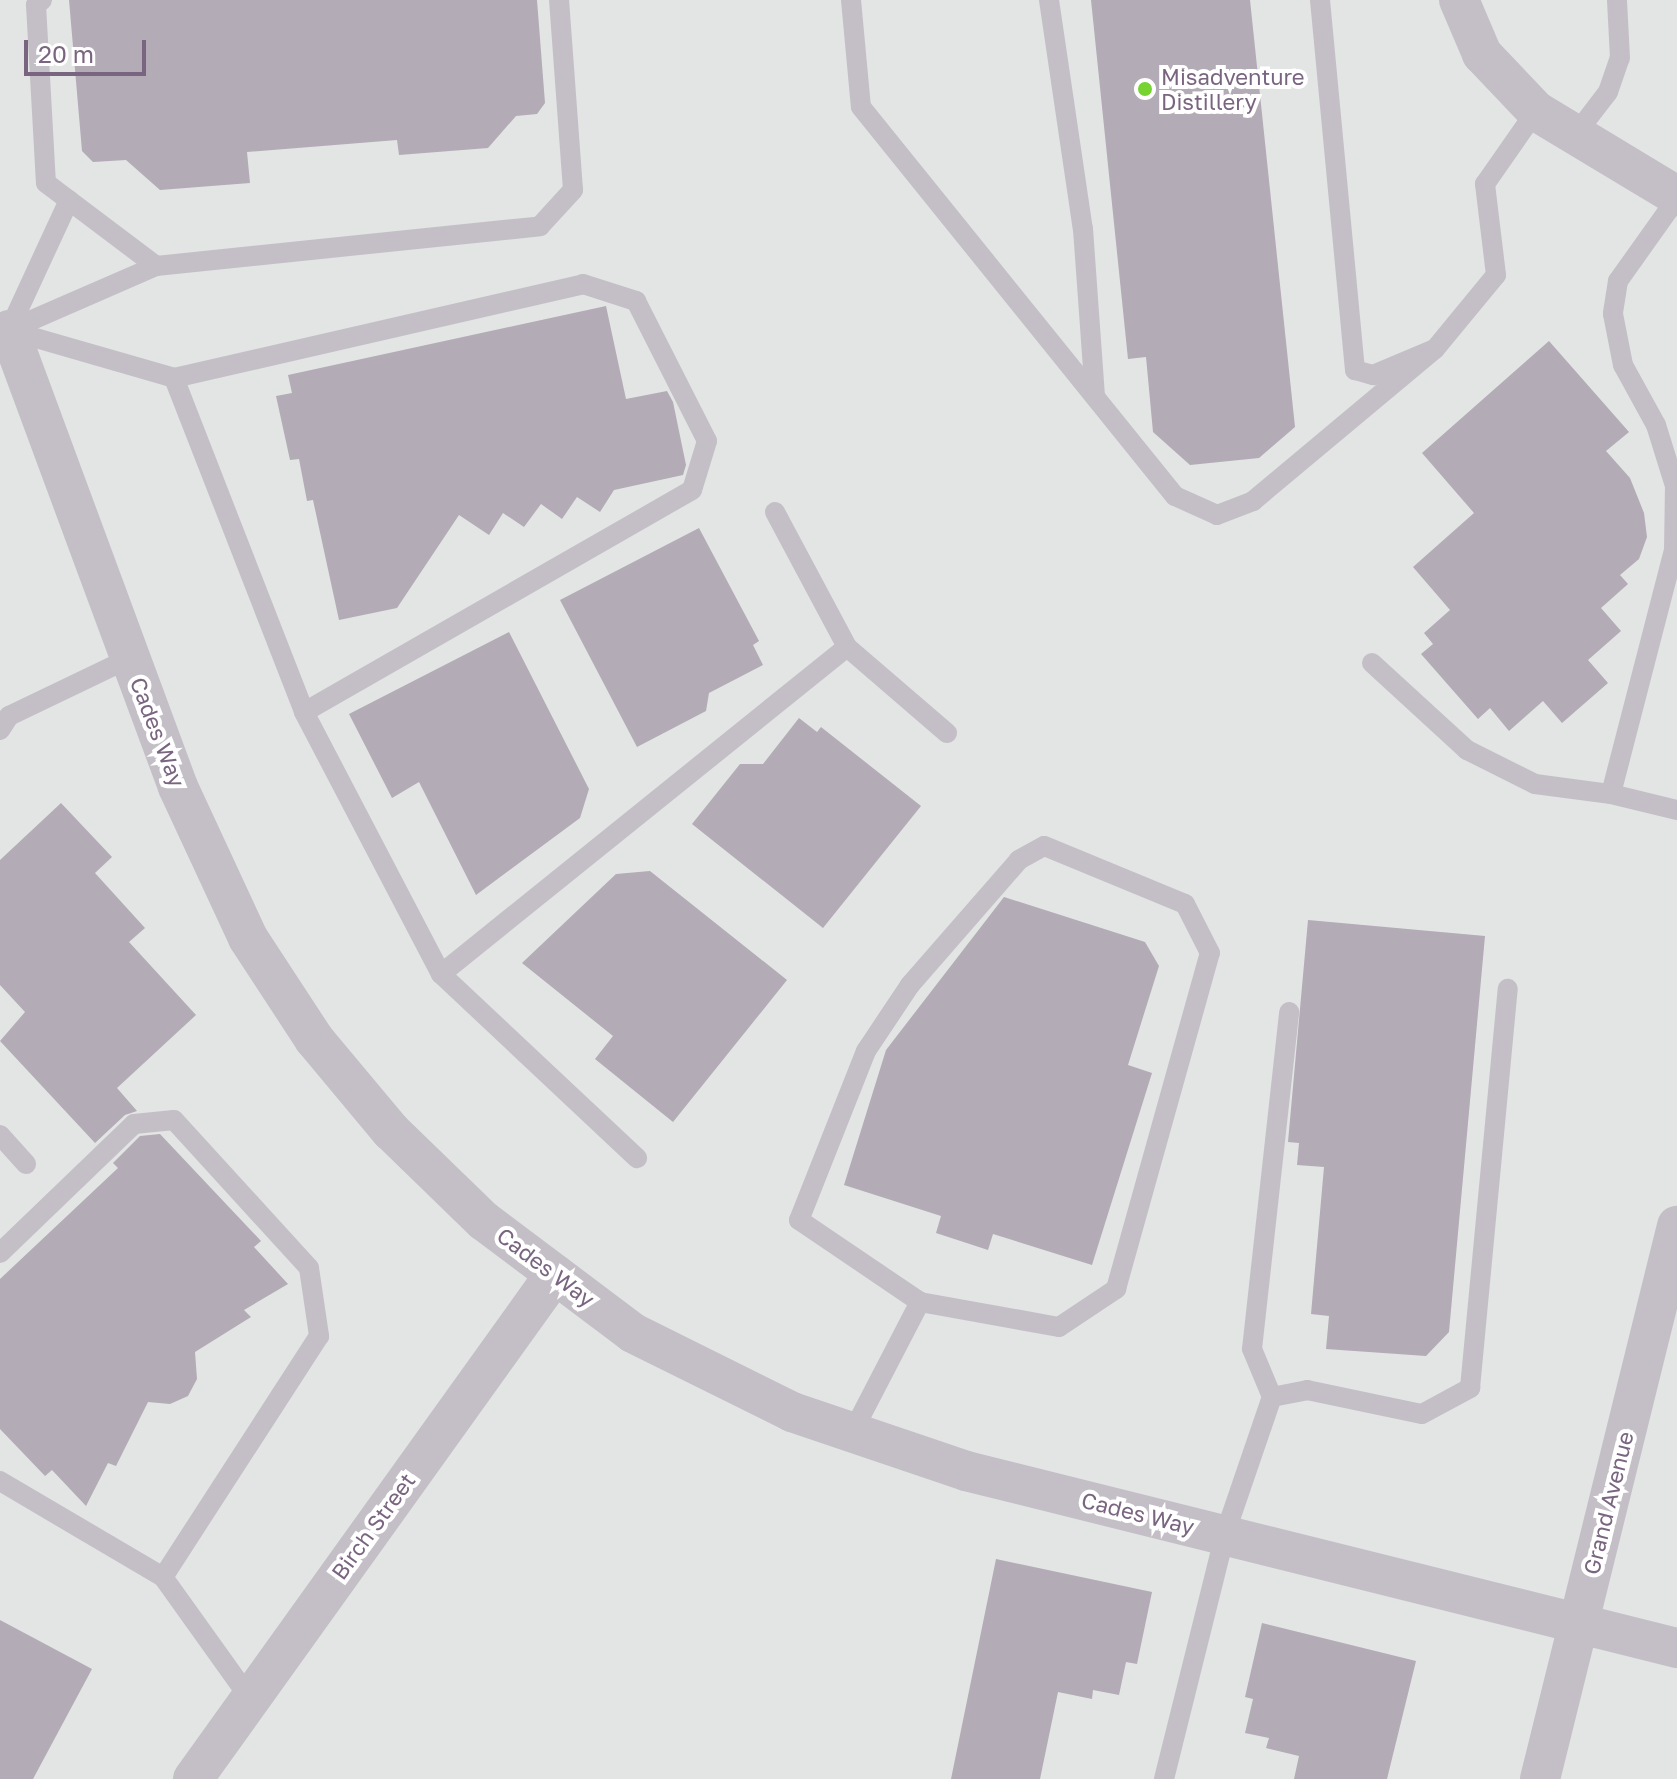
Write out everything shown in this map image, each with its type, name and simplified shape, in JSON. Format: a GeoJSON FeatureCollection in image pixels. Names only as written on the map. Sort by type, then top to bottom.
{"type":"FeatureCollection","features":[{"type":"Feature","properties":{"kind":"street"},"geometry":{"type":"LineString","coordinates":[[1459,0],[1482,54],[1536,111],[1677,197]]}},
{"type":"Feature","properties":{"kind":"street","name":"Cades Way"},"geometry":{"type":"LineString","coordinates":[[4,330],[178,787],[248,938],[314,1039],[402,1141],[484,1221],[633,1333],[792,1412],[966,1471],[1579,1619],[1677,1648]]}},
{"type":"Feature","properties":{"kind":"street","name":"Grand Avenue"},"geometry":{"type":"LineString","coordinates":[[1540,1779],[1677,1226]]}},
{"type":"Feature","properties":{"kind":"street","name":"Birch Street"},"geometry":{"type":"LineString","coordinates":[[193,1779],[555,1274]]}},
{"type":"Feature","properties":{"kind":"lane"},"geometry":{"type":"LineString","coordinates":[[42,0],[36,5],[46,183],[156,266]]}},
{"type":"Feature","properties":{"kind":"lane"},"geometry":{"type":"LineString","coordinates":[[4,330],[156,266],[540,226],[573,190],[559,0]]}},
{"type":"Feature","properties":{"kind":"lane"},"geometry":{"type":"LineString","coordinates":[[851,0],[861,107],[1175,496],[1217,515],[1253,501],[1435,349],[1496,275],[1485,184],[1536,111]]}},
{"type":"Feature","properties":{"kind":"lane"},"geometry":{"type":"LineString","coordinates":[[1049,0],[1083,229],[1095,397]]}},
{"type":"Feature","properties":{"kind":"lane"},"geometry":{"type":"LineString","coordinates":[[1320,0],[1355,370],[1373,375],[1435,349]]}},
{"type":"Feature","properties":{"kind":"lane"},"geometry":{"type":"LineString","coordinates":[[1575,135],[1608,92],[1620,58],[1617,0]]}},
{"type":"Feature","properties":{"kind":"lane"},"geometry":{"type":"LineString","coordinates":[[1611,794],[1662,608],[1674,550],[1675,502],[1656,425],[1623,365],[1613,314],[1618,281],[1677,197]]}},
{"type":"Feature","properties":{"kind":"lane"},"geometry":{"type":"LineString","coordinates":[[4,330],[69,200]]}},
{"type":"Feature","properties":{"kind":"lane"},"geometry":{"type":"LineString","coordinates":[[4,330],[174,378],[583,284],[636,301],[707,441],[692,490],[304,712]]}},
{"type":"Feature","properties":{"kind":"lane"},"geometry":{"type":"LineString","coordinates":[[174,378],[304,712],[441,974],[637,1158]]}},
{"type":"Feature","properties":{"kind":"lane"},"geometry":{"type":"LineString","coordinates":[[775,512],[847,647],[947,733]]}},
{"type":"Feature","properties":{"kind":"lane"},"geometry":{"type":"LineString","coordinates":[[441,974],[847,647]]}},
{"type":"Feature","properties":{"kind":"lane"},"geometry":{"type":"LineString","coordinates":[[3,715],[130,658]]}},
{"type":"Feature","properties":{"kind":"lane"},"geometry":{"type":"LineString","coordinates":[[1372,663],[1467,750],[1535,784],[1611,794],[1677,810]]}},
{"type":"Feature","properties":{"kind":"lane"},"geometry":{"type":"LineString","coordinates":[[1044,846],[1185,904],[1210,953],[1116,1289],[1059,1327],[920,1302],[799,1220],[866,1051],[910,985],[1019,860],[1044,846]]}},
{"type":"Feature","properties":{"kind":"lane"},"geometry":{"type":"LineString","coordinates":[[1272,1397],[1307,1390],[1422,1414],[1470,1388],[1508,989]]}},
{"type":"Feature","properties":{"kind":"lane"},"geometry":{"type":"LineString","coordinates":[[1164,1779],[1225,1534],[1272,1397],[1252,1349],[1289,1012]]}},
{"type":"Feature","properties":{"kind":"lane"},"geometry":{"type":"LineString","coordinates":[[0,1253],[134,1124],[174,1120],[309,1268],[319,1336],[163,1577]]}},
{"type":"Feature","properties":{"kind":"lane"},"geometry":{"type":"LineString","coordinates":[[0,1135],[26,1164]]}},
{"type":"Feature","properties":{"kind":"lane"},"geometry":{"type":"LineString","coordinates":[[852,1433],[920,1302]]}},
{"type":"Feature","properties":{"kind":"lane"},"geometry":{"type":"LineString","coordinates":[[0,1481],[163,1577],[249,1697]]}},
{"type":"Feature","properties":{"kind":"shaded area"},"geometry":{"type":"Polygon","coordinates":[[[0,0],[1677,0],[1677,1779],[0,1779],[0,0]]]}},
{"type":"Feature","properties":{"kind":"building"},"geometry":{"type":"Polygon","coordinates":[[[69,0],[537,0],[545,103],[537,114],[516,116],[488,148],[399,155],[397,140],[247,152],[250,183],[160,190],[126,160],[93,162],[82,151],[69,0]]]}},
{"type":"Feature","properties":{"kind":"building"},"geometry":{"type":"Polygon","coordinates":[[[1091,0],[1250,0],[1295,427],[1259,458],[1190,465],[1153,432],[1146,357],[1128,359],[1091,0]]]}},
{"type":"Feature","properties":{"kind":"building"},"geometry":{"type":"Polygon","coordinates":[[[606,306],[626,399],[667,391],[673,402],[686,465],[683,475],[614,490],[600,512],[577,497],[562,519],[541,504],[524,527],[503,513],[489,535],[459,515],[397,608],[339,620],[313,500],[307,501],[299,459],[290,460],[276,396],[292,393],[288,375],[606,306]]]}},
{"type":"Feature","properties":{"kind":"building"},"geometry":{"type":"Polygon","coordinates":[[[1549,341],[1629,432],[1606,451],[1630,478],[1644,513],[1647,537],[1639,559],[1620,575],[1628,584],[1601,608],[1621,631],[1588,660],[1608,683],[1562,723],[1543,701],[1509,731],[1490,708],[1478,719],[1421,654],[1433,644],[1424,633],[1450,610],[1413,567],[1474,513],[1422,453],[1549,341]]]}},
{"type":"Feature","properties":{"kind":"building"},"geometry":{"type":"Polygon","coordinates":[[[699,528],[759,641],[753,645],[763,665],[709,693],[706,711],[637,747],[560,600],[699,528]]]}},
{"type":"Feature","properties":{"kind":"building"},"geometry":{"type":"Polygon","coordinates":[[[509,632],[589,789],[580,818],[476,895],[419,782],[392,798],[349,714],[509,632]]]}},
{"type":"Feature","properties":{"kind":"building"},"geometry":{"type":"Polygon","coordinates":[[[799,718],[817,732],[821,727],[921,806],[823,928],[692,824],[740,764],[763,764],[799,718]]]}},
{"type":"Feature","properties":{"kind":"building"},"geometry":{"type":"Polygon","coordinates":[[[61,803],[112,857],[95,873],[145,928],[129,942],[196,1015],[117,1088],[137,1111],[125,1115],[95,1143],[0,1041],[25,1012],[0,985],[0,860],[61,803]]]}},
{"type":"Feature","properties":{"kind":"building"},"geometry":{"type":"Polygon","coordinates":[[[650,871],[787,980],[673,1122],[595,1059],[613,1036],[522,963],[616,874],[650,871]]]}},
{"type":"Feature","properties":{"kind":"building"},"geometry":{"type":"Polygon","coordinates":[[[1004,897],[1145,942],[1159,966],[1128,1065],[1152,1073],[1092,1265],[993,1234],[988,1250],[936,1233],[941,1216],[844,1185],[886,1050],[1004,897]]]}},
{"type":"Feature","properties":{"kind":"building"},"geometry":{"type":"Polygon","coordinates":[[[1308,920],[1485,936],[1449,1332],[1426,1356],[1326,1349],[1329,1316],[1311,1314],[1324,1167],[1297,1165],[1299,1143],[1288,1142],[1308,920]]]}},
{"type":"Feature","properties":{"kind":"building"},"geometry":{"type":"Polygon","coordinates":[[[160,1134],[261,1241],[254,1247],[288,1284],[244,1310],[251,1317],[195,1352],[197,1379],[188,1396],[170,1404],[148,1402],[116,1466],[108,1463],[86,1506],[52,1470],[45,1476],[0,1429],[0,1279],[118,1168],[113,1163],[140,1136],[160,1134]]]}},
{"type":"Feature","properties":{"kind":"building"},"geometry":{"type":"Polygon","coordinates":[[[996,1559],[1152,1592],[1137,1664],[1126,1662],[1119,1695],[1093,1690],[1092,1699],[1058,1692],[1040,1779],[951,1779],[996,1559]]]}},
{"type":"Feature","properties":{"kind":"building"},"geometry":{"type":"Polygon","coordinates":[[[0,1620],[92,1669],[33,1779],[0,1779],[0,1620]]]}},
{"type":"Feature","properties":{"kind":"building"},"geometry":{"type":"Polygon","coordinates":[[[1262,1623],[1416,1661],[1387,1779],[1294,1779],[1299,1756],[1266,1748],[1269,1738],[1245,1733],[1253,1699],[1245,1697],[1262,1623]]]}},
{"type":"Feature","properties":{"kind":"place","name":"Misadventure Distillery"},"geometry":{"type":"Point","coordinates":[1145,89]}}]}
